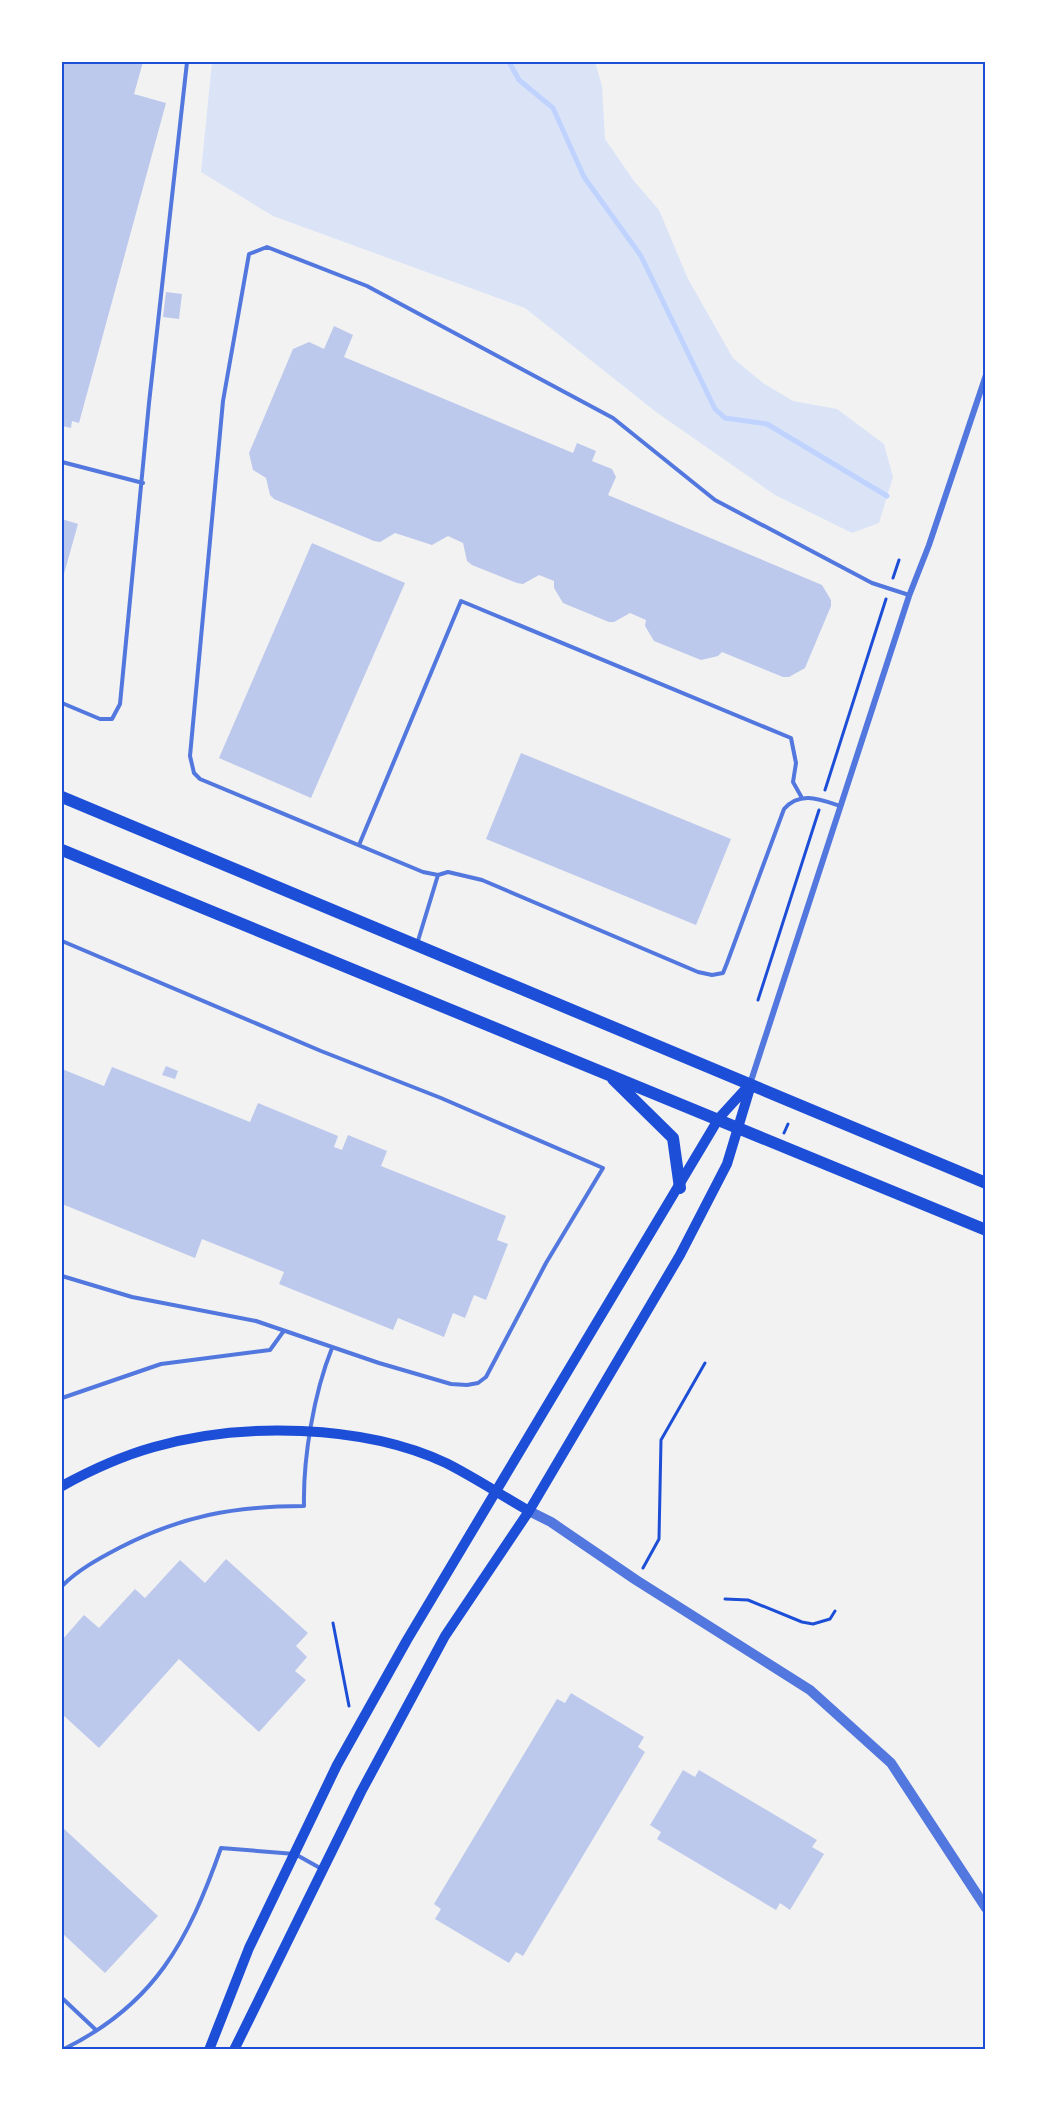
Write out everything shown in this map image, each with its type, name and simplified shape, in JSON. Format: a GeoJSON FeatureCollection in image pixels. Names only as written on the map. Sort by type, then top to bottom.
{"type":"FeatureCollection","features":[{"type":"Feature","properties":{"kind":"main road"},"geometry":{"type":"LineString","coordinates":[[62,797],[986,1183]]}},
{"type":"Feature","properties":{"kind":"main road"},"geometry":{"type":"LineString","coordinates":[[62,850],[332,964],[719,1118],[986,1230]]}},
{"type":"Feature","properties":{"kind":"main road"},"geometry":{"type":"LineString","coordinates":[[608,1074],[673,1138],[680,1188]]}},
{"type":"Feature","properties":{"kind":"main road"},"geometry":{"type":"LineString","coordinates":[[209,2049],[249,1948],[338,1765],[407,1640],[497,1493],[608,1302],[680,1188],[719,1118],[750,1084]]}},
{"type":"Feature","properties":{"kind":"main road"},"geometry":{"type":"LineString","coordinates":[[234,2049],[322,1869],[445,1636],[529,1511],[680,1255],[727,1164],[750,1084]]}},
{"type":"Feature","properties":{"kind":"main road"},"geometry":{"type":"LineString","coordinates":[[62,1486],[125,1457],[156,1447],[211,1437],[267,1432],[312,1432],[367,1439],[446,1463],[529,1511]]}},
{"type":"Feature","properties":{"kind":"street"},"geometry":{"type":"LineString","coordinates":[[750,1084],[909,596],[929,545],[986,375]]}},
{"type":"Feature","properties":{"kind":"street"},"geometry":{"type":"LineString","coordinates":[[529,1511],[551,1522],[636,1580],[810,1690],[891,1763],[986,1908]]}},
{"type":"Feature","properties":{"kind":"lane"},"geometry":{"type":"LineString","coordinates":[[62,703],[100,719],[112,719],[120,704],[150,392],[187,62]]}},
{"type":"Feature","properties":{"kind":"lane"},"geometry":{"type":"LineString","coordinates":[[841,806],[816,798],[792,800],[781,816],[723,973],[712,975],[698,972],[482,880],[448,872],[438,875],[423,872],[200,778],[194,772],[190,756],[223,401],[249,254],[257,249],[277,250],[367,286],[613,418],[715,500],[863,578],[909,596]]}},
{"type":"Feature","properties":{"kind":"lane"},"geometry":{"type":"LineString","coordinates":[[62,462],[143,483]]}},
{"type":"Feature","properties":{"kind":"lane"},"geometry":{"type":"LineString","coordinates":[[359,845],[460,601],[791,738],[796,763],[793,782],[802,798]]}},
{"type":"Feature","properties":{"kind":"lane"},"geometry":{"type":"LineString","coordinates":[[416,945],[438,875]]}},
{"type":"Feature","properties":{"kind":"lane"},"geometry":{"type":"LineString","coordinates":[[62,941],[321,1051],[452,1102],[603,1168],[546,1263],[486,1377],[478,1383],[451,1384],[284,1332],[256,1321],[132,1297],[62,1276]]}},
{"type":"Feature","properties":{"kind":"lane"},"geometry":{"type":"LineString","coordinates":[[62,1398],[161,1364],[270,1350],[284,1332]]}},
{"type":"Feature","properties":{"kind":"lane"},"geometry":{"type":"LineString","coordinates":[[62,1586],[100,1558],[165,1526],[229,1509],[304,1506],[304,1479],[321,1375],[332,1347]]}},
{"type":"Feature","properties":{"kind":"lane"},"geometry":{"type":"LineString","coordinates":[[62,2049],[96,2030],[137,1999],[172,1957],[201,1905],[221,1848],[295,1854],[322,1869]]}},
{"type":"Feature","properties":{"kind":"lane"},"geometry":{"type":"LineString","coordinates":[[62,1998],[96,2030]]}},
{"type":"Feature","properties":{"kind":"path"},"geometry":{"type":"LineString","coordinates":[[895,572],[899,560]]}},
{"type":"Feature","properties":{"kind":"path"},"geometry":{"type":"LineString","coordinates":[[828,780],[885,603]]}},
{"type":"Feature","properties":{"kind":"path"},"geometry":{"type":"LineString","coordinates":[[758,1000],[816,819]]}},
{"type":"Feature","properties":{"kind":"path"},"geometry":{"type":"LineString","coordinates":[[636,1580],[659,1539],[661,1440],[705,1363]]}},
{"type":"Feature","properties":{"kind":"path"},"geometry":{"type":"LineString","coordinates":[[725,1599],[748,1600],[813,1624],[830,1619],[835,1611]]}},
{"type":"Feature","properties":{"kind":"path"},"geometry":{"type":"LineString","coordinates":[[333,1623],[349,1706]]}},
{"type":"Feature","properties":{"kind":"shaded area"},"geometry":{"type":"Polygon","coordinates":[[[212,62],[595,62],[602,86],[605,139],[634,181],[659,210],[688,279],[733,358],[763,383],[793,401],[837,409],[884,444],[893,477],[879,523],[852,533],[775,495],[656,412],[525,308],[273,216],[201,172],[212,62]]]}},
{"type":"Feature","properties":{"kind":"building"},"geometry":{"type":"Polygon","coordinates":[[[62,62],[143,62],[134,94],[166,103],[79,423],[72,421],[71,428],[62,426],[62,62]]]}},
{"type":"Feature","properties":{"kind":"building"},"geometry":{"type":"Polygon","coordinates":[[[166,292],[182,294],[179,319],[163,317],[166,292]]]}},
{"type":"Feature","properties":{"kind":"building"},"geometry":{"type":"Polygon","coordinates":[[[334,326],[353,335],[344,357],[573,453],[577,443],[596,451],[592,461],[612,469],[616,477],[608,495],[822,585],[831,600],[831,606],[805,668],[789,677],[783,677],[722,652],[718,656],[701,660],[654,641],[645,626],[646,620],[630,613],[614,622],[609,622],[563,603],[554,588],[554,581],[539,575],[523,584],[517,583],[472,565],[467,561],[463,543],[448,536],[432,545],[395,533],[380,542],[374,541],[274,499],[270,495],[266,478],[253,470],[249,453],[293,349],[309,342],[324,349],[334,326]]]}},
{"type":"Feature","properties":{"kind":"building"},"geometry":{"type":"Polygon","coordinates":[[[62,519],[78,524],[62,581],[62,519]]]}},
{"type":"Feature","properties":{"kind":"building"},"geometry":{"type":"Polygon","coordinates":[[[312,543],[405,583],[311,798],[219,758],[312,543]]]}},
{"type":"Feature","properties":{"kind":"building"},"geometry":{"type":"Polygon","coordinates":[[[521,753],[731,839],[696,925],[486,839],[521,753]]]}},
{"type":"Feature","properties":{"kind":"building"},"geometry":{"type":"Polygon","coordinates":[[[166,1066],[178,1071],[175,1079],[162,1075],[166,1066]]]}},
{"type":"Feature","properties":{"kind":"building"},"geometry":{"type":"Polygon","coordinates":[[[112,1067],[250,1122],[258,1103],[338,1136],[334,1147],[342,1150],[348,1135],[387,1151],[381,1166],[506,1216],[497,1240],[508,1244],[486,1300],[474,1295],[465,1318],[453,1313],[444,1337],[398,1318],[393,1330],[279,1284],[284,1272],[202,1239],[195,1258],[62,1204],[62,1069],[104,1086],[112,1067]]]}},
{"type":"Feature","properties":{"kind":"building"},"geometry":{"type":"Polygon","coordinates":[[[226,1559],[308,1633],[296,1646],[307,1657],[295,1671],[306,1680],[259,1732],[179,1659],[99,1748],[62,1714],[62,1640],[84,1615],[99,1628],[135,1589],[145,1598],[180,1560],[205,1583],[226,1559]]]}},
{"type":"Feature","properties":{"kind":"building"},"geometry":{"type":"Polygon","coordinates":[[[571,1693],[644,1737],[638,1747],[645,1752],[523,1956],[516,1952],[509,1963],[435,1919],[441,1909],[434,1904],[557,1699],[565,1703],[571,1693]]]}},
{"type":"Feature","properties":{"kind":"building"},"geometry":{"type":"Polygon","coordinates":[[[683,1770],[695,1777],[699,1770],[817,1840],[812,1847],[824,1854],[790,1910],[780,1903],[776,1910],[657,1839],[661,1832],[650,1825],[683,1770]]]}},
{"type":"Feature","properties":{"kind":"building"},"geometry":{"type":"Polygon","coordinates":[[[62,1827],[158,1916],[105,1973],[62,1933],[62,1827]]]}},
{"type":"Feature","properties":{"kind":"waterway"},"geometry":{"type":"LineString","coordinates":[[509,62],[519,80],[553,108],[584,177],[641,256],[715,409],[725,418],[767,424],[887,496]]}}]}
